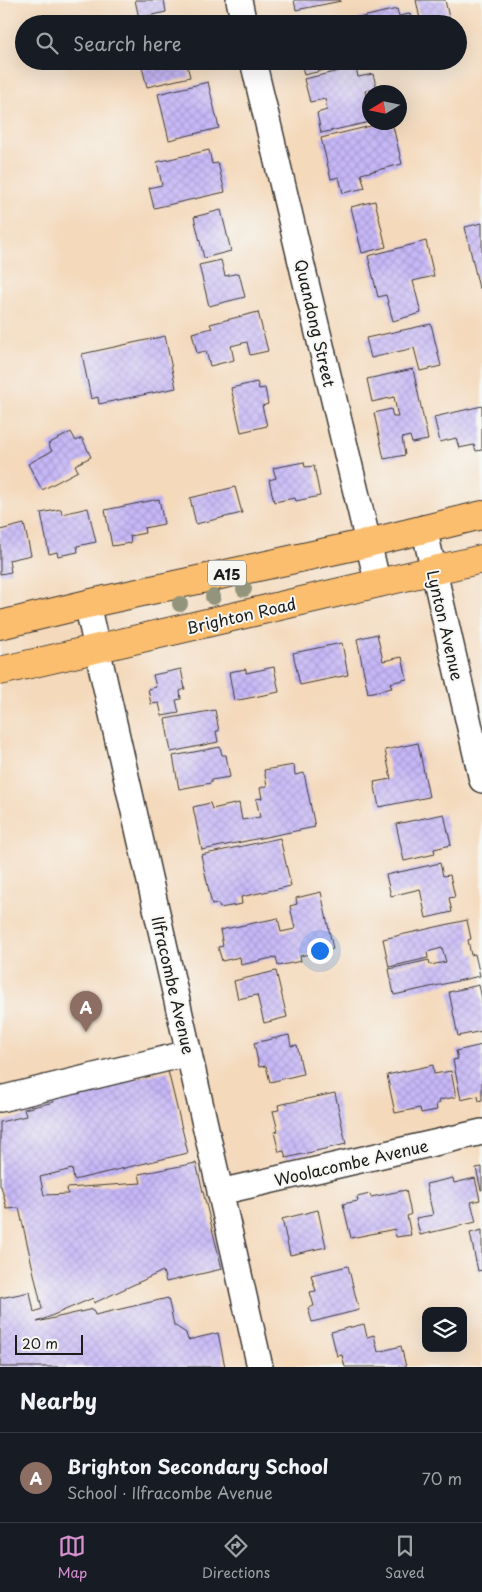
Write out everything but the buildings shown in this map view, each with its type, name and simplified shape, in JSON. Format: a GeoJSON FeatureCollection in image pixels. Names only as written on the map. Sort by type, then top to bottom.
{"type":"FeatureCollection","features":[{"type":"Feature","properties":{"kind":"main road","name":"A15"},"geometry":{"type":"LineString","coordinates":[[0,625],[87,604],[368,543],[482,515]]}},
{"type":"Feature","properties":{"kind":"main road","name":"Brighton Road"},"geometry":{"type":"LineString","coordinates":[[0,671],[482,559]]}},
{"type":"Feature","properties":{"kind":"street"},"geometry":{"type":"LineString","coordinates":[[239,0],[242,15]]}},
{"type":"Feature","properties":{"kind":"street","name":"Quandong Street"},"geometry":{"type":"LineString","coordinates":[[255,70],[378,584]]}},
{"type":"Feature","properties":{"kind":"street","name":"Lynton Avenue"},"geometry":{"type":"LineString","coordinates":[[424,528],[482,780]]}},
{"type":"Feature","properties":{"kind":"street","name":"Ilfracombe Avenue"},"geometry":{"type":"LineString","coordinates":[[87,604],[260,1367]]}},
{"type":"Feature","properties":{"kind":"street"},"geometry":{"type":"LineString","coordinates":[[0,1099],[189,1053]]}},
{"type":"Feature","properties":{"kind":"street","name":"Woolacombe Avenue"},"geometry":{"type":"LineString","coordinates":[[220,1192],[482,1132]]}},
{"type":"Feature","properties":{"kind":"place","name":"Brighton Secondary School"},"geometry":{"type":"Point","coordinates":[86,1032]}}]}
